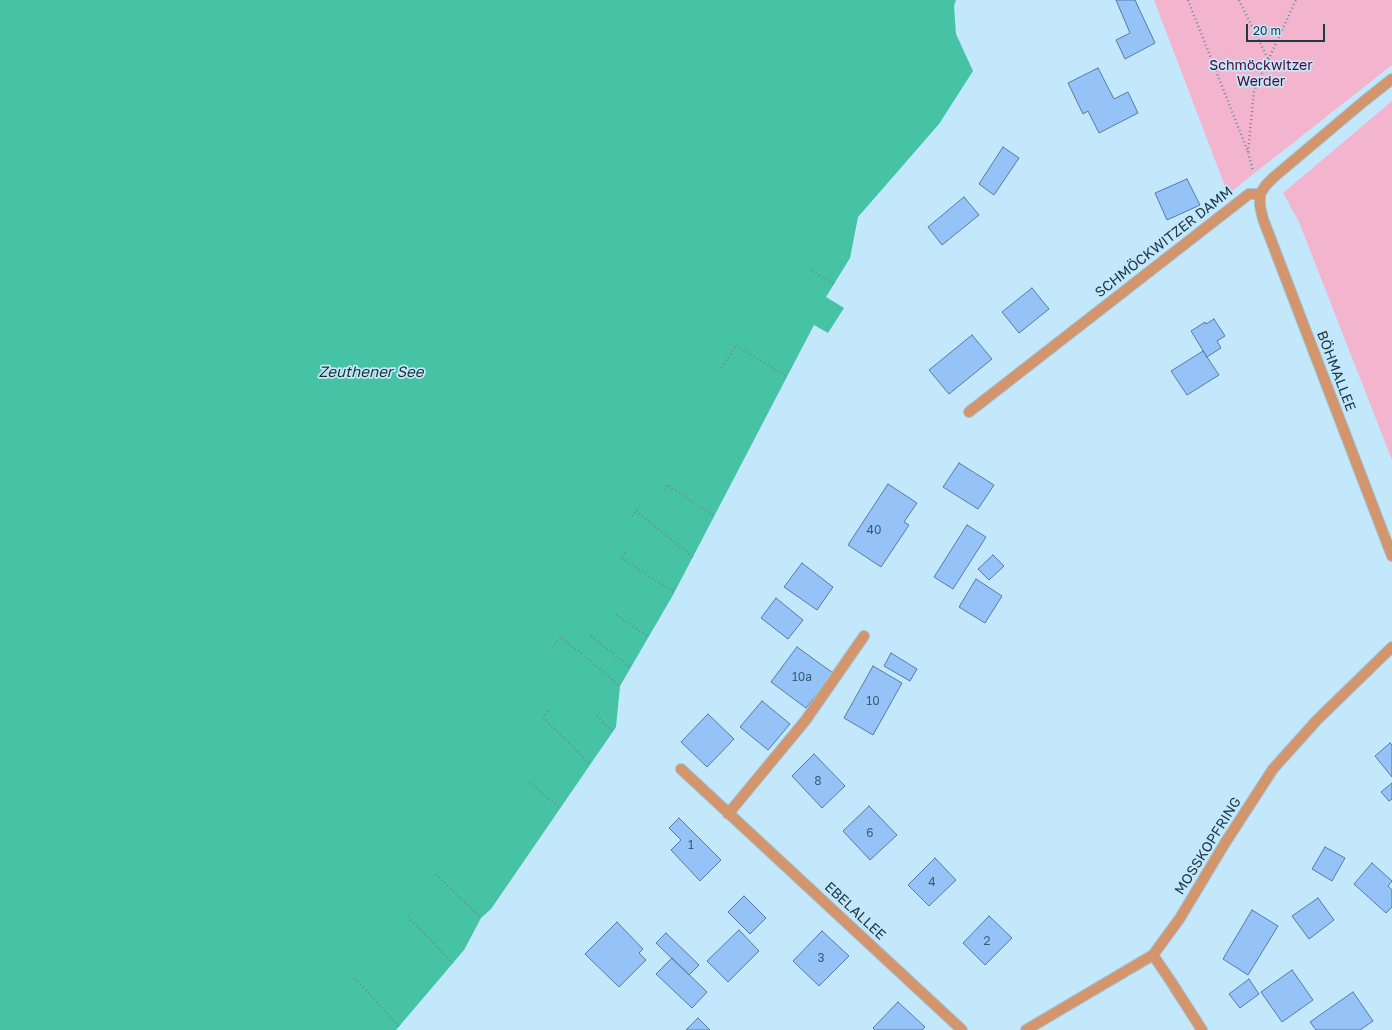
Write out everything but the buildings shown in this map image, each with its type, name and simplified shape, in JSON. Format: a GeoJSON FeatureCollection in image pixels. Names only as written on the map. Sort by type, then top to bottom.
{"type":"FeatureCollection","features":[{"type":"Feature","properties":{"kind":"street"},"geometry":{"type":"LineString","coordinates":[[1260,194],[1274,177],[1392,79]]}},
{"type":"Feature","properties":{"kind":"street","name":"SCHMÖCKWITZER DAMM"},"geometry":{"type":"LineString","coordinates":[[969,412],[1249,194],[1260,194]]}},
{"type":"Feature","properties":{"kind":"street","name":"BÖHMALLEE"},"geometry":{"type":"LineString","coordinates":[[1260,194],[1260,206],[1263,219],[1392,556]]}},
{"type":"Feature","properties":{"kind":"street"},"geometry":{"type":"LineString","coordinates":[[728,814],[805,721],[864,636]]}},
{"type":"Feature","properties":{"kind":"street","name":"MOSSKOPFRING"},"geometry":{"type":"LineString","coordinates":[[1026,1030],[1153,955],[1180,918],[1225,843],[1273,769],[1318,720],[1392,647]]}},
{"type":"Feature","properties":{"kind":"street","name":"EBELALLEE"},"geometry":{"type":"LineString","coordinates":[[681,769],[962,1030]]}},
{"type":"Feature","properties":{"kind":"street"},"geometry":{"type":"LineString","coordinates":[[1153,955],[1202,1030]]}},
{"type":"Feature","properties":{"kind":"path"},"geometry":{"type":"LineString","coordinates":[[1188,0],[1248,152],[1260,194]]}},
{"type":"Feature","properties":{"kind":"path"},"geometry":{"type":"LineString","coordinates":[[1239,0],[1268,60]]}},
{"type":"Feature","properties":{"kind":"path"},"geometry":{"type":"LineString","coordinates":[[1248,152],[1254,91],[1296,0]]}},
{"type":"Feature","properties":{"kind":"path"},"geometry":{"type":"LineString","coordinates":[[812,271],[834,284]]}},
{"type":"Feature","properties":{"kind":"path"},"geometry":{"type":"LineString","coordinates":[[722,368],[736,345],[787,377]]}},
{"type":"Feature","properties":{"kind":"path"},"geometry":{"type":"LineString","coordinates":[[664,490],[667,485],[714,516]]}},
{"type":"Feature","properties":{"kind":"path"},"geometry":{"type":"LineString","coordinates":[[632,516],[640,506]]}},
{"type":"Feature","properties":{"kind":"path"},"geometry":{"type":"LineString","coordinates":[[636,511],[693,557]]}},
{"type":"Feature","properties":{"kind":"path"},"geometry":{"type":"LineString","coordinates":[[625,552],[621,558],[674,593]]}},
{"type":"Feature","properties":{"kind":"path"},"geometry":{"type":"LineString","coordinates":[[616,615],[649,637]]}},
{"type":"Feature","properties":{"kind":"path"},"geometry":{"type":"LineString","coordinates":[[591,636],[631,668]]}},
{"type":"Feature","properties":{"kind":"path"},"geometry":{"type":"LineString","coordinates":[[552,648],[561,637],[620,686]]}},
{"type":"Feature","properties":{"kind":"path"},"geometry":{"type":"LineString","coordinates":[[548,711],[543,717],[590,764]]}},
{"type":"Feature","properties":{"kind":"path"},"geometry":{"type":"LineString","coordinates":[[597,716],[613,732]]}},
{"type":"Feature","properties":{"kind":"path"},"geometry":{"type":"LineString","coordinates":[[530,783],[560,808]]}},
{"type":"Feature","properties":{"kind":"path"},"geometry":{"type":"LineString","coordinates":[[436,874],[481,918]]}},
{"type":"Feature","properties":{"kind":"path"},"geometry":{"type":"LineString","coordinates":[[408,917],[453,963]]}},
{"type":"Feature","properties":{"kind":"path"},"geometry":{"type":"LineString","coordinates":[[355,978],[399,1027]]}},
{"type":"Feature","properties":{"kind":"green space","name":"Schmöckwitzer Werder"},"geometry":{"type":"Polygon","coordinates":[[[1154,0],[1392,0],[1392,65],[1228,194],[1154,0]]]}},
{"type":"Feature","properties":{"kind":"green space"},"geometry":{"type":"Polygon","coordinates":[[[1392,101],[1392,460],[1299,222],[1283,193],[1392,101]]]}},
{"type":"Feature","properties":{"kind":"water","name":"Zeuthener See"},"geometry":{"type":"Polygon","coordinates":[[[0,0],[956,0],[954,6],[956,34],[973,71],[939,124],[858,217],[850,258],[826,297],[844,308],[828,333],[814,325],[673,595],[620,686],[616,727],[491,909],[481,918],[464,950],[396,1030],[0,1030],[0,0]]]}}]}
